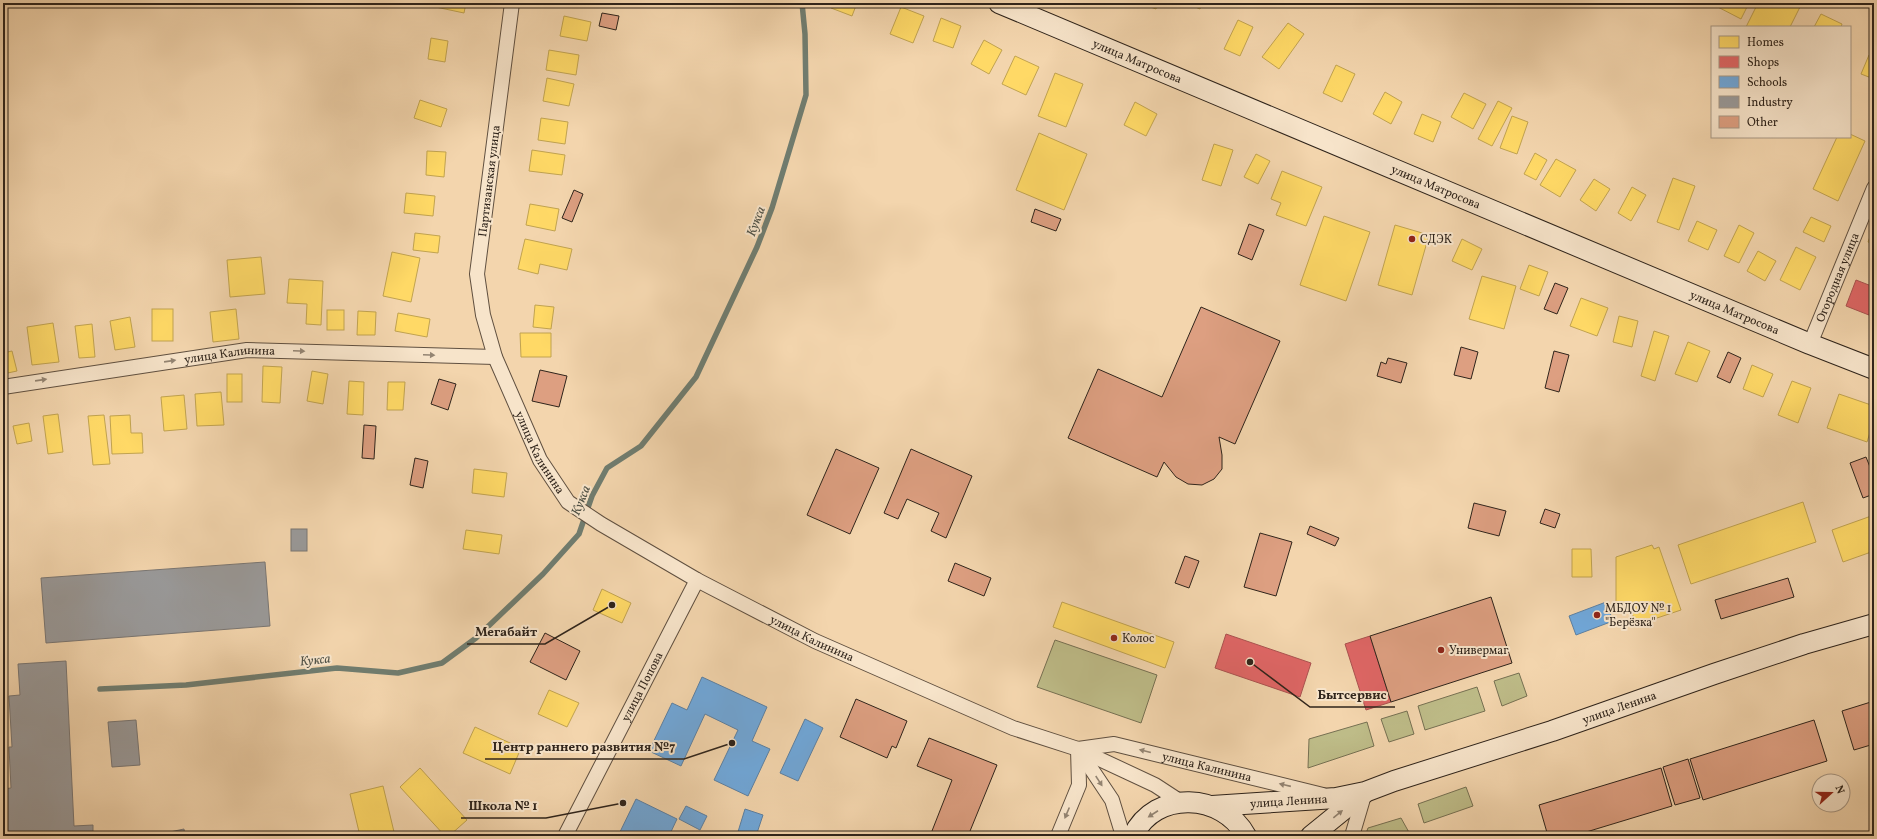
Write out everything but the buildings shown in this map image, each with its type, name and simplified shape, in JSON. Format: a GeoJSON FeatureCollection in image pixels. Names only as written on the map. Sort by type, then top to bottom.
{"type":"FeatureCollection","features":[{"type":"Feature","properties":{"kind":"street","name":"Партизанская улица"},"geometry":{"type":"LineString","coordinates":[[495,357],[483,315],[476,274],[512,3]]}},
{"type":"Feature","properties":{"kind":"street","name":"улица Матросова"},"geometry":{"type":"LineString","coordinates":[[999,3],[1810,344],[1874,369]]}},
{"type":"Feature","properties":{"kind":"street","name":"Огородная улица"},"geometry":{"type":"LineString","coordinates":[[1810,344],[1874,188]]}},
{"type":"Feature","properties":{"kind":"street","name":"улица Калинина"},"geometry":{"type":"LineString","coordinates":[[3,387],[247,350],[495,357],[540,460],[568,502],[602,524],[697,580],[815,641],[1013,728],[1078,749],[1155,785],[1181,802]]}},
{"type":"Feature","properties":{"kind":"street","name":"улица Попова"},"geometry":{"type":"LineString","coordinates":[[565,836],[697,580]]}},
{"type":"Feature","properties":{"kind":"street","name":"улица Ленина"},"geometry":{"type":"LineString","coordinates":[[1212,806],[1336,798],[1366,792],[1394,781],[1552,731],[1721,671],[1874,624]]}},
{"type":"Feature","properties":{"kind":"street","name":"улица Калинина"},"geometry":{"type":"LineString","coordinates":[[1078,749],[1114,744],[1336,798]]}},
{"type":"Feature","properties":{"kind":"street"},"geometry":{"type":"LineString","coordinates":[[1058,836],[1079,786],[1078,749]]}},
{"type":"Feature","properties":{"kind":"street"},"geometry":{"type":"LineString","coordinates":[[1078,749],[1112,800],[1124,836]]}},
{"type":"Feature","properties":{"kind":"street"},"geometry":{"type":"LineString","coordinates":[[1352,836],[1366,792]]}},
{"type":"Feature","properties":{"kind":"street","name":"улица Ленина"},"geometry":{"type":"LineString","coordinates":[[1311,836],[1366,792]]}},
{"type":"Feature","properties":{"kind":"street"},"geometry":{"type":"LineString","coordinates":[[1133,836],[1148,817],[1163,807],[1181,802],[1197,802],[1212,806],[1239,824],[1246,836]]}},
{"type":"Feature","properties":{"kind":"shaded area"},"geometry":{"type":"Polygon","coordinates":[[[1055,640],[1157,675],[1141,723],[1037,687],[1055,640]]]}},
{"type":"Feature","properties":{"kind":"shaded area"},"geometry":{"type":"Polygon","coordinates":[[[1519,673],[1527,696],[1502,706],[1494,681],[1519,673]]]}},
{"type":"Feature","properties":{"kind":"shaded area"},"geometry":{"type":"Polygon","coordinates":[[[1477,687],[1485,711],[1425,730],[1418,706],[1477,687]]]}},
{"type":"Feature","properties":{"kind":"shaded area"},"geometry":{"type":"Polygon","coordinates":[[[1407,711],[1414,734],[1389,742],[1381,719],[1407,711]]]}},
{"type":"Feature","properties":{"kind":"shaded area"},"geometry":{"type":"Polygon","coordinates":[[[1367,722],[1374,746],[1308,768],[1309,739],[1367,722]]]}},
{"type":"Feature","properties":{"kind":"shaded area"},"geometry":{"type":"Polygon","coordinates":[[[1466,787],[1473,806],[1424,823],[1418,804],[1466,787]]]}},
{"type":"Feature","properties":{"kind":"shaded area"},"geometry":{"type":"Polygon","coordinates":[[[1401,818],[1411,836],[1365,836],[1368,828],[1401,818]]]}},
{"type":"Feature","properties":{"kind":"waterway","name":"Кукса"},"geometry":{"type":"LineString","coordinates":[[100,689],[186,685],[337,668],[398,673],[442,663],[476,638],[543,574],[579,534],[592,496],[607,468],[641,446],[696,377],[757,247],[772,208],[806,95],[805,34],[802,3]]}},
{"type":"Feature","properties":{"kind":"place","name":"СДЭК"},"geometry":{"type":"Point","coordinates":[1412,239]}},
{"type":"Feature","properties":{"kind":"place","name":"Мегабайт"},"geometry":{"type":"Point","coordinates":[612,605]}},
{"type":"Feature","properties":{"kind":"place","name":"МБДОУ № 1 \"Берёзка\""},"geometry":{"type":"Point","coordinates":[1597,615]}},
{"type":"Feature","properties":{"kind":"place","name":"Колос"},"geometry":{"type":"Point","coordinates":[1114,638]}},
{"type":"Feature","properties":{"kind":"place","name":"Универмаг"},"geometry":{"type":"Point","coordinates":[1441,650]}},
{"type":"Feature","properties":{"kind":"place","name":"Бытсервис"},"geometry":{"type":"Point","coordinates":[1250,662]}},
{"type":"Feature","properties":{"kind":"place","name":"Центр раннего развития №7"},"geometry":{"type":"Point","coordinates":[732,743]}},
{"type":"Feature","properties":{"kind":"place","name":"Школа № 1"},"geometry":{"type":"Point","coordinates":[623,803]}}]}
